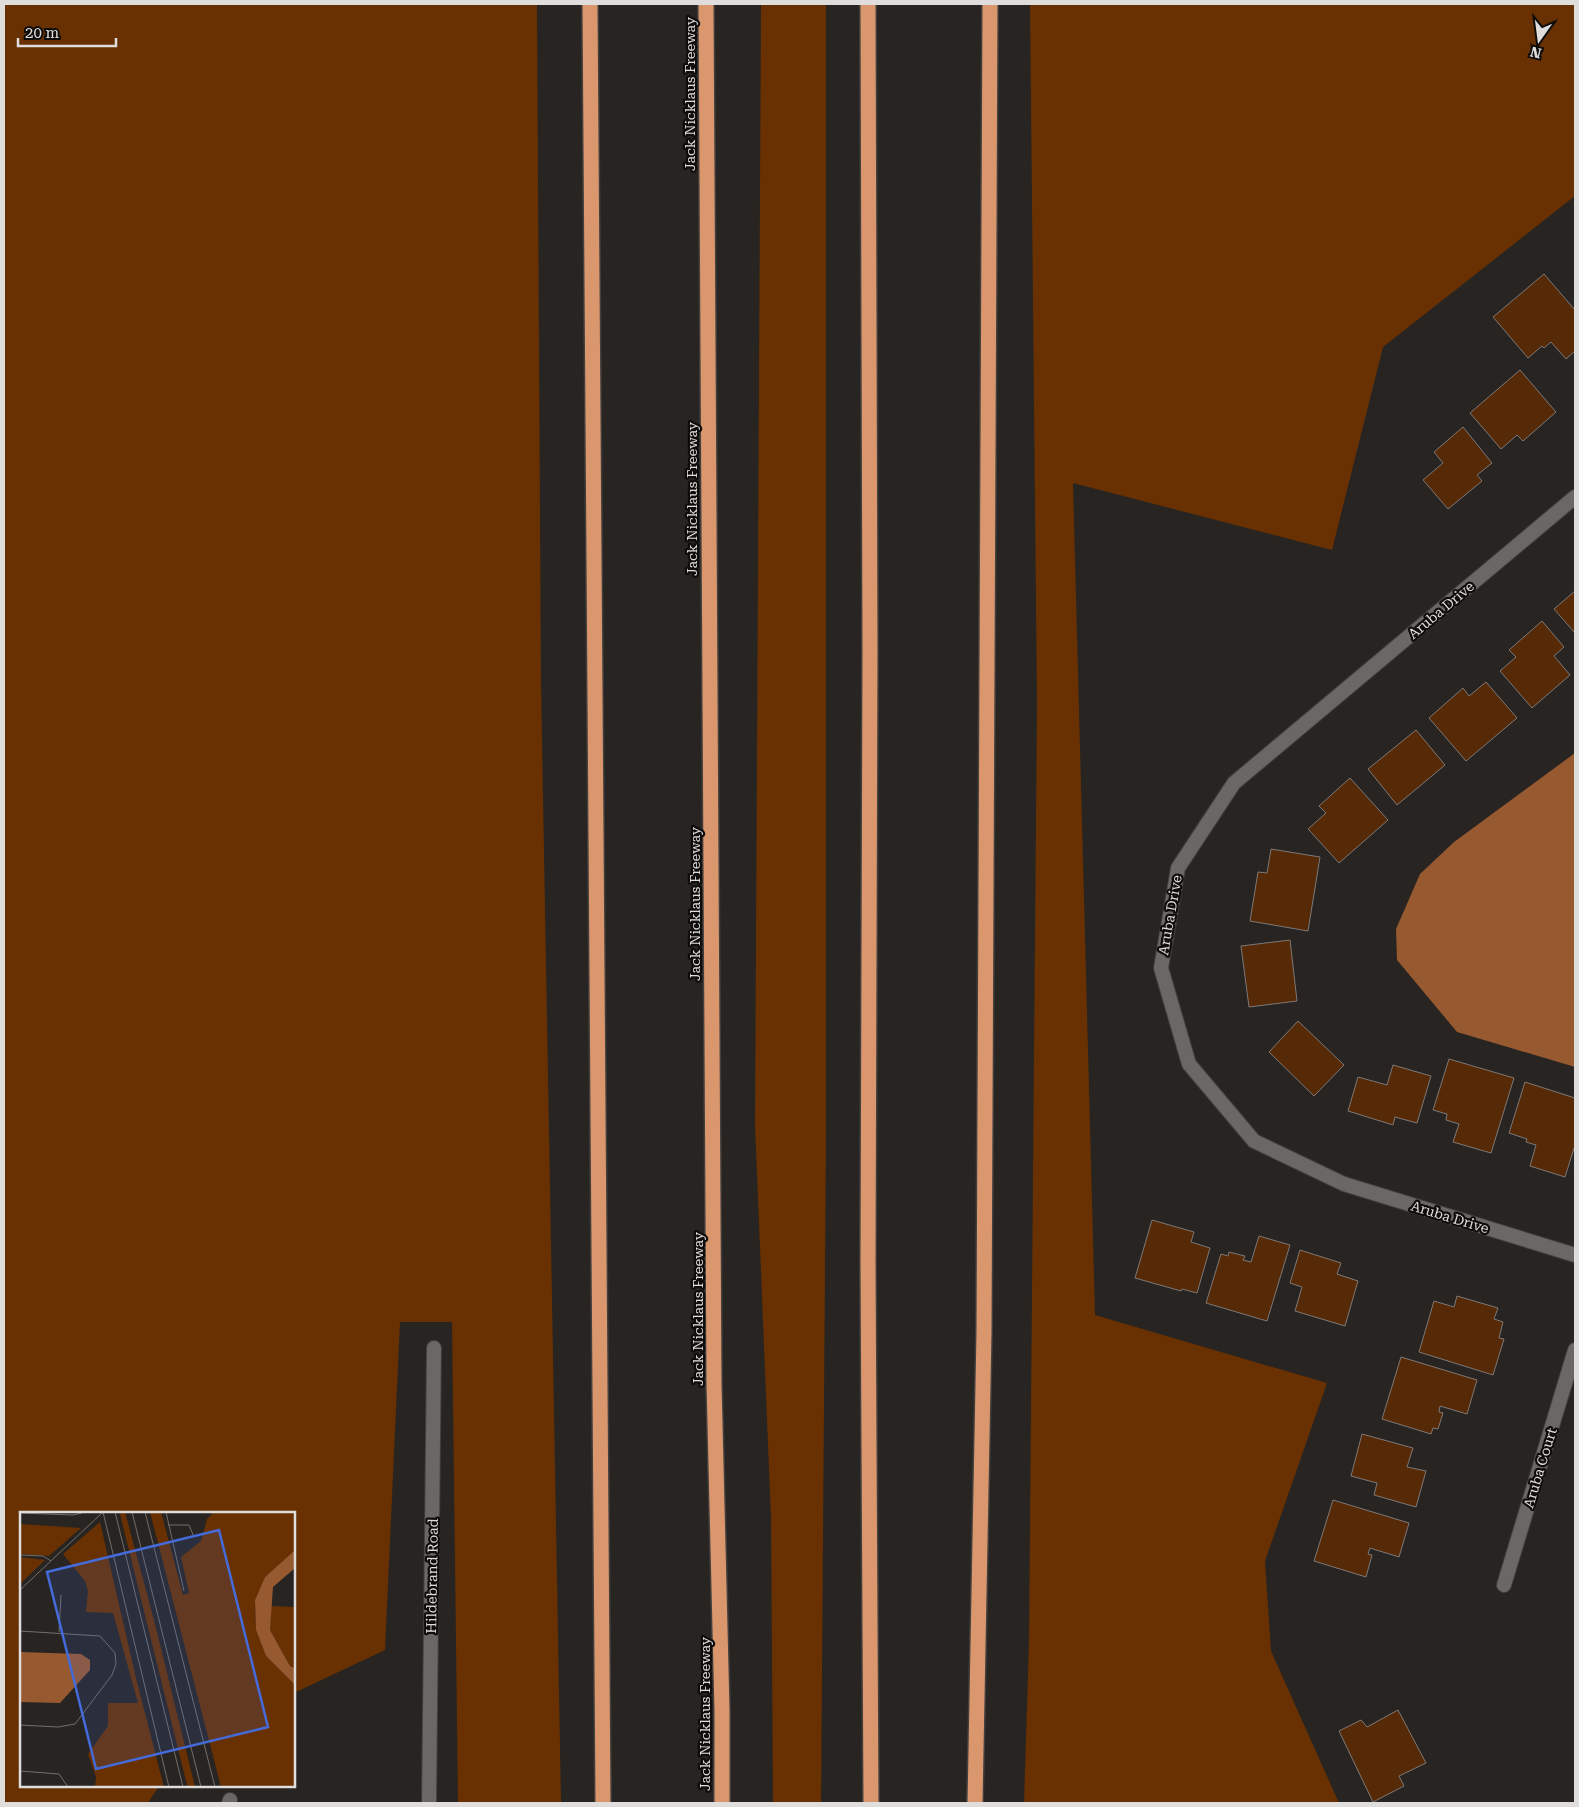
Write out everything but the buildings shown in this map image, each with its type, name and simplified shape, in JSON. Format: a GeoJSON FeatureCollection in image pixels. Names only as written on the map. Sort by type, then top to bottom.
{"type":"FeatureCollection","features":[{"type":"Feature","properties":{"kind":"highway"},"geometry":{"type":"LineString","coordinates":[[590,4],[603,1803]]}},
{"type":"Feature","properties":{"kind":"highway","name":"Jack Nicklaus Freeway"},"geometry":{"type":"LineString","coordinates":[[706,4],[714,1383],[722,1710],[722,1803]]}},
{"type":"Feature","properties":{"kind":"highway"},"geometry":{"type":"LineString","coordinates":[[868,4],[870,631],[868,1272],[871,1803]]}},
{"type":"Feature","properties":{"kind":"highway"},"geometry":{"type":"LineString","coordinates":[[976,1803],[984,1322],[990,4]]}},
{"type":"Feature","properties":{"kind":"street","name":"Aruba Drive"},"geometry":{"type":"LineString","coordinates":[[1575,496],[1234,783],[1178,868],[1161,968],[1190,1064],[1254,1141],[1344,1184],[1575,1255]]}},
{"type":"Feature","properties":{"kind":"street","name":"Hildebrand Road"},"geometry":{"type":"LineString","coordinates":[[430,1803],[434,1348]]}},
{"type":"Feature","properties":{"kind":"street","name":"Aruba Court"},"geometry":{"type":"LineString","coordinates":[[1504,1585],[1575,1350]]}},
{"type":"Feature","properties":{"kind":"shaded area"},"geometry":{"type":"Polygon","coordinates":[[[4,4],[537,4],[541,684],[561,1803],[458,1803],[452,1322],[400,1322],[385,1650],[295,1693],[295,1512],[20,1512],[20,1787],[158,1787],[148,1803],[4,1803],[4,4]]]}},
{"type":"Feature","properties":{"kind":"shaded area"},"geometry":{"type":"Polygon","coordinates":[[[761,4],[826,4],[826,1137],[821,1803],[773,1803],[771,1518],[755,1125],[761,4]]]}},
{"type":"Feature","properties":{"kind":"shaded area"},"geometry":{"type":"Polygon","coordinates":[[[1030,4],[1575,4],[1575,196],[1383,347],[1332,550],[1073,483],[1095,1315],[1327,1383],[1265,1561],[1271,1651],[1339,1803],[1024,1803],[1029,1642],[1037,704],[1030,4]]]}},
{"type":"Feature","properties":{"kind":"shaded area"},"geometry":{"type":"Polygon","coordinates":[[[1575,753],[1575,1067],[1457,1032],[1397,960],[1396,929],[1420,874],[1454,842],[1575,753]]]}}]}
